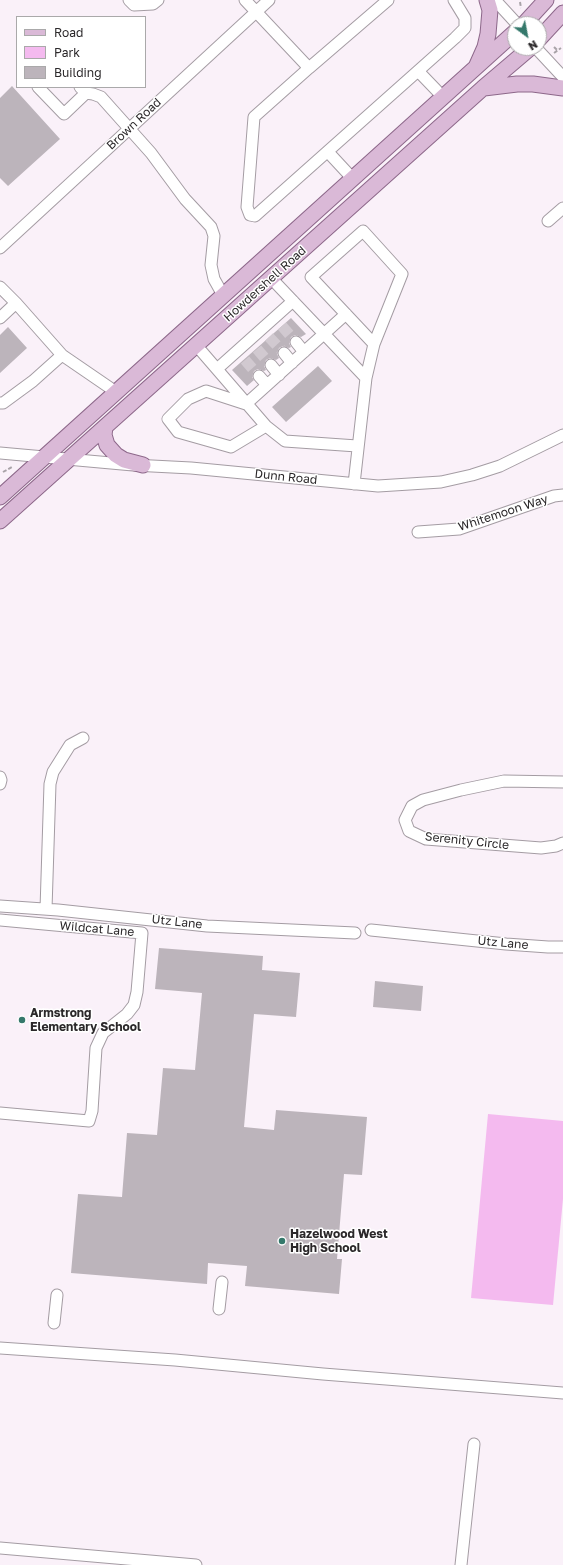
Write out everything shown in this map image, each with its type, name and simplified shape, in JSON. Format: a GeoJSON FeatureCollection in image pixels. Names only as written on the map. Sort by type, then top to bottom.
{"type":"FeatureCollection","features":[{"type":"Feature","properties":{"kind":"main road"},"geometry":{"type":"LineString","coordinates":[[475,69],[488,34],[490,10],[487,0]]}},
{"type":"Feature","properties":{"kind":"main road"},"geometry":{"type":"LineString","coordinates":[[531,16],[546,0]]}},
{"type":"Feature","properties":{"kind":"main road"},"geometry":{"type":"LineString","coordinates":[[547,30],[563,13]]}},
{"type":"Feature","properties":{"kind":"main road","name":"Howdershell Road"},"geometry":{"type":"LineString","coordinates":[[0,497],[507,39]]}},
{"type":"Feature","properties":{"kind":"main road","name":"Howdershell Road"},"geometry":{"type":"LineString","coordinates":[[0,521],[482,88],[520,56]]}},
{"type":"Feature","properties":{"kind":"main road"},"geometry":{"type":"LineString","coordinates":[[482,88],[506,84],[525,84],[563,88]]}},
{"type":"Feature","properties":{"kind":"main road"},"geometry":{"type":"LineString","coordinates":[[105,427],[104,435],[107,445],[116,455],[124,460],[143,465]]}},
{"type":"Feature","properties":{"kind":"street"},"geometry":{"type":"LineString","coordinates":[[129,0],[134,5],[153,4],[158,0]]}},
{"type":"Feature","properties":{"kind":"street"},"geometry":{"type":"LineString","coordinates":[[245,0],[309,68]]}},
{"type":"Feature","properties":{"kind":"street","name":"Brown Road"},"geometry":{"type":"LineString","coordinates":[[0,248],[269,0]]}},
{"type":"Feature","properties":{"kind":"street"},"geometry":{"type":"LineString","coordinates":[[388,0],[254,117],[248,207],[250,215],[255,216],[263,210],[464,28],[465,18],[454,0]]}},
{"type":"Feature","properties":{"kind":"street"},"geometry":{"type":"LineString","coordinates":[[495,0],[510,16]]}},
{"type":"Feature","properties":{"kind":"street"},"geometry":{"type":"LineString","coordinates":[[543,56],[563,77]]}},
{"type":"Feature","properties":{"kind":"street"},"geometry":{"type":"LineString","coordinates":[[418,71],[443,97]]}},
{"type":"Feature","properties":{"kind":"street"},"geometry":{"type":"LineString","coordinates":[[39,88],[64,114],[83,90],[100,97],[129,129],[150,153],[185,199],[211,227],[214,236],[212,265],[214,279],[223,295]]}},
{"type":"Feature","properties":{"kind":"street"},"geometry":{"type":"LineString","coordinates":[[328,152],[353,179]]}},
{"type":"Feature","properties":{"kind":"street"},"geometry":{"type":"LineString","coordinates":[[548,221],[563,208]]}},
{"type":"Feature","properties":{"kind":"street"},"geometry":{"type":"LineString","coordinates":[[354,484],[366,378],[374,344],[402,274],[363,231],[310,277],[374,344]]}},
{"type":"Feature","properties":{"kind":"street"},"geometry":{"type":"LineString","coordinates":[[271,278],[366,378]]}},
{"type":"Feature","properties":{"kind":"street"},"geometry":{"type":"LineString","coordinates":[[0,287],[62,354],[116,392]]}},
{"type":"Feature","properties":{"kind":"street"},"geometry":{"type":"LineString","coordinates":[[217,369],[241,355],[253,344],[262,329],[278,322],[293,301]]}},
{"type":"Feature","properties":{"kind":"street"},"geometry":{"type":"LineString","coordinates":[[0,318],[16,303]]}},
{"type":"Feature","properties":{"kind":"street"},"geometry":{"type":"LineString","coordinates":[[246,404],[346,314]]}},
{"type":"Feature","properties":{"kind":"street"},"geometry":{"type":"LineString","coordinates":[[262,329],[269,337]]}},
{"type":"Feature","properties":{"kind":"street"},"geometry":{"type":"LineString","coordinates":[[296,342],[304,352]]}},
{"type":"Feature","properties":{"kind":"street"},"geometry":{"type":"LineString","coordinates":[[196,345],[266,426],[285,441],[358,446]]}},
{"type":"Feature","properties":{"kind":"street"},"geometry":{"type":"LineString","coordinates":[[0,403],[3,403],[33,381],[62,354]]}},
{"type":"Feature","properties":{"kind":"street"},"geometry":{"type":"LineString","coordinates":[[284,354],[292,363]]}},
{"type":"Feature","properties":{"kind":"street"},"geometry":{"type":"LineString","coordinates":[[271,365],[279,375]]}},
{"type":"Feature","properties":{"kind":"street"},"geometry":{"type":"LineString","coordinates":[[259,376],[267,386]]}},
{"type":"Feature","properties":{"kind":"street"},"geometry":{"type":"LineString","coordinates":[[246,404],[206,391],[188,399],[168,419],[178,432],[231,447],[266,426]]}},
{"type":"Feature","properties":{"kind":"street","name":"Dunn Road"},"geometry":{"type":"LineString","coordinates":[[0,453],[191,468],[378,486],[441,482],[472,475],[500,466],[563,434]]}},
{"type":"Feature","properties":{"kind":"street","name":"Whitemoon Way"},"geometry":{"type":"LineString","coordinates":[[418,532],[459,529],[554,496],[563,495]]}},
{"type":"Feature","properties":{"kind":"street"},"geometry":{"type":"LineString","coordinates":[[46,909],[50,784],[53,772],[70,745],[82,738]]}},
{"type":"Feature","properties":{"kind":"street"},"geometry":{"type":"LineString","coordinates":[[0,778],[0,784]]}},
{"type":"Feature","properties":{"kind":"street","name":"Serenity Circle"},"geometry":{"type":"LineString","coordinates":[[563,782],[504,781],[461,790],[423,800],[412,806],[405,820],[410,831],[426,839],[541,848],[556,846],[563,843]]}},
{"type":"Feature","properties":{"kind":"street","name":"Utz Lane"},"geometry":{"type":"LineString","coordinates":[[0,906],[46,909],[207,926],[355,933]]}},
{"type":"Feature","properties":{"kind":"street","name":"Wildcat Lane"},"geometry":{"type":"LineString","coordinates":[[0,920],[142,933],[137,992],[134,1005],[127,1014],[103,1033],[96,1048],[92,1111],[89,1121],[0,1113]]}},
{"type":"Feature","properties":{"kind":"street","name":"Utz Lane"},"geometry":{"type":"LineString","coordinates":[[370,930],[506,944],[563,947]]}},
{"type":"Feature","properties":{"kind":"street"},"geometry":{"type":"LineString","coordinates":[[219,1309],[222,1282]]}},
{"type":"Feature","properties":{"kind":"street"},"geometry":{"type":"LineString","coordinates":[[54,1323],[57,1296]]}},
{"type":"Feature","properties":{"kind":"street"},"geometry":{"type":"LineString","coordinates":[[0,1348],[175,1360],[323,1374],[563,1393]]}},
{"type":"Feature","properties":{"kind":"street"},"geometry":{"type":"LineString","coordinates":[[461,1565],[474,1444]]}},
{"type":"Feature","properties":{"kind":"street"},"geometry":{"type":"LineString","coordinates":[[0,1548],[196,1565]]}},
{"type":"Feature","properties":{"kind":"path"},"geometry":{"type":"LineString","coordinates":[[554,47],[557,50]]}},
{"type":"Feature","properties":{"kind":"path"},"geometry":{"type":"LineString","coordinates":[[552,54],[561,48]]}},
{"type":"Feature","properties":{"kind":"path"},"geometry":{"type":"LineString","coordinates":[[3,472],[16,465]]}},
{"type":"Feature","properties":{"kind":"green space"},"geometry":{"type":"Polygon","coordinates":[[[488,1114],[563,1121],[563,1199],[553,1305],[471,1298],[488,1114]]]}},
{"type":"Feature","properties":{"kind":"building"},"geometry":{"type":"Polygon","coordinates":[[[12,86],[60,139],[8,186],[0,178],[0,98],[12,86]]]}},
{"type":"Feature","properties":{"kind":"building"},"geometry":{"type":"Polygon","coordinates":[[[291,318],[306,334],[301,337],[295,335],[291,337],[289,343],[291,347],[289,348],[283,346],[279,348],[277,354],[279,358],[276,360],[270,358],[266,360],[264,366],[266,370],[264,371],[258,369],[254,371],[252,377],[254,380],[247,386],[232,370],[291,318]]]}},
{"type":"Feature","properties":{"kind":"building"},"geometry":{"type":"Polygon","coordinates":[[[8,327],[27,348],[0,373],[0,335],[8,327]]]}},
{"type":"Feature","properties":{"kind":"building"},"geometry":{"type":"Polygon","coordinates":[[[318,366],[332,381],[286,422],[272,407],[318,366]]]}},
{"type":"Feature","properties":{"kind":"building"},"geometry":{"type":"Polygon","coordinates":[[[159,948],[263,956],[262,970],[300,973],[296,1017],[254,1014],[244,1127],[274,1130],[276,1110],[367,1117],[362,1175],[344,1174],[337,1259],[342,1259],[339,1294],[245,1286],[247,1266],[208,1263],[207,1284],[71,1273],[78,1194],[122,1197],[127,1133],[157,1135],[163,1068],[195,1070],[202,993],[155,989],[159,948]]]}},
{"type":"Feature","properties":{"kind":"building"},"geometry":{"type":"Polygon","coordinates":[[[375,981],[423,986],[421,1011],[373,1007],[375,981]]]}},
{"type":"Feature","properties":{"kind":"tunnel"},"geometry":{"type":"LineString","coordinates":[[282,326],[296,342]]}},
{"type":"Feature","properties":{"kind":"tunnel"},"geometry":{"type":"LineString","coordinates":[[269,337],[284,353]]}},
{"type":"Feature","properties":{"kind":"tunnel"},"geometry":{"type":"LineString","coordinates":[[257,349],[271,365]]}},
{"type":"Feature","properties":{"kind":"tunnel"},"geometry":{"type":"LineString","coordinates":[[245,360],[259,376]]}},
{"type":"Feature","properties":{"kind":"place","name":"Armstrong Elementary School"},"geometry":{"type":"Point","coordinates":[22,1020]}},
{"type":"Feature","properties":{"kind":"place","name":"Hazelwood West High School"},"geometry":{"type":"Point","coordinates":[282,1241]}}]}
